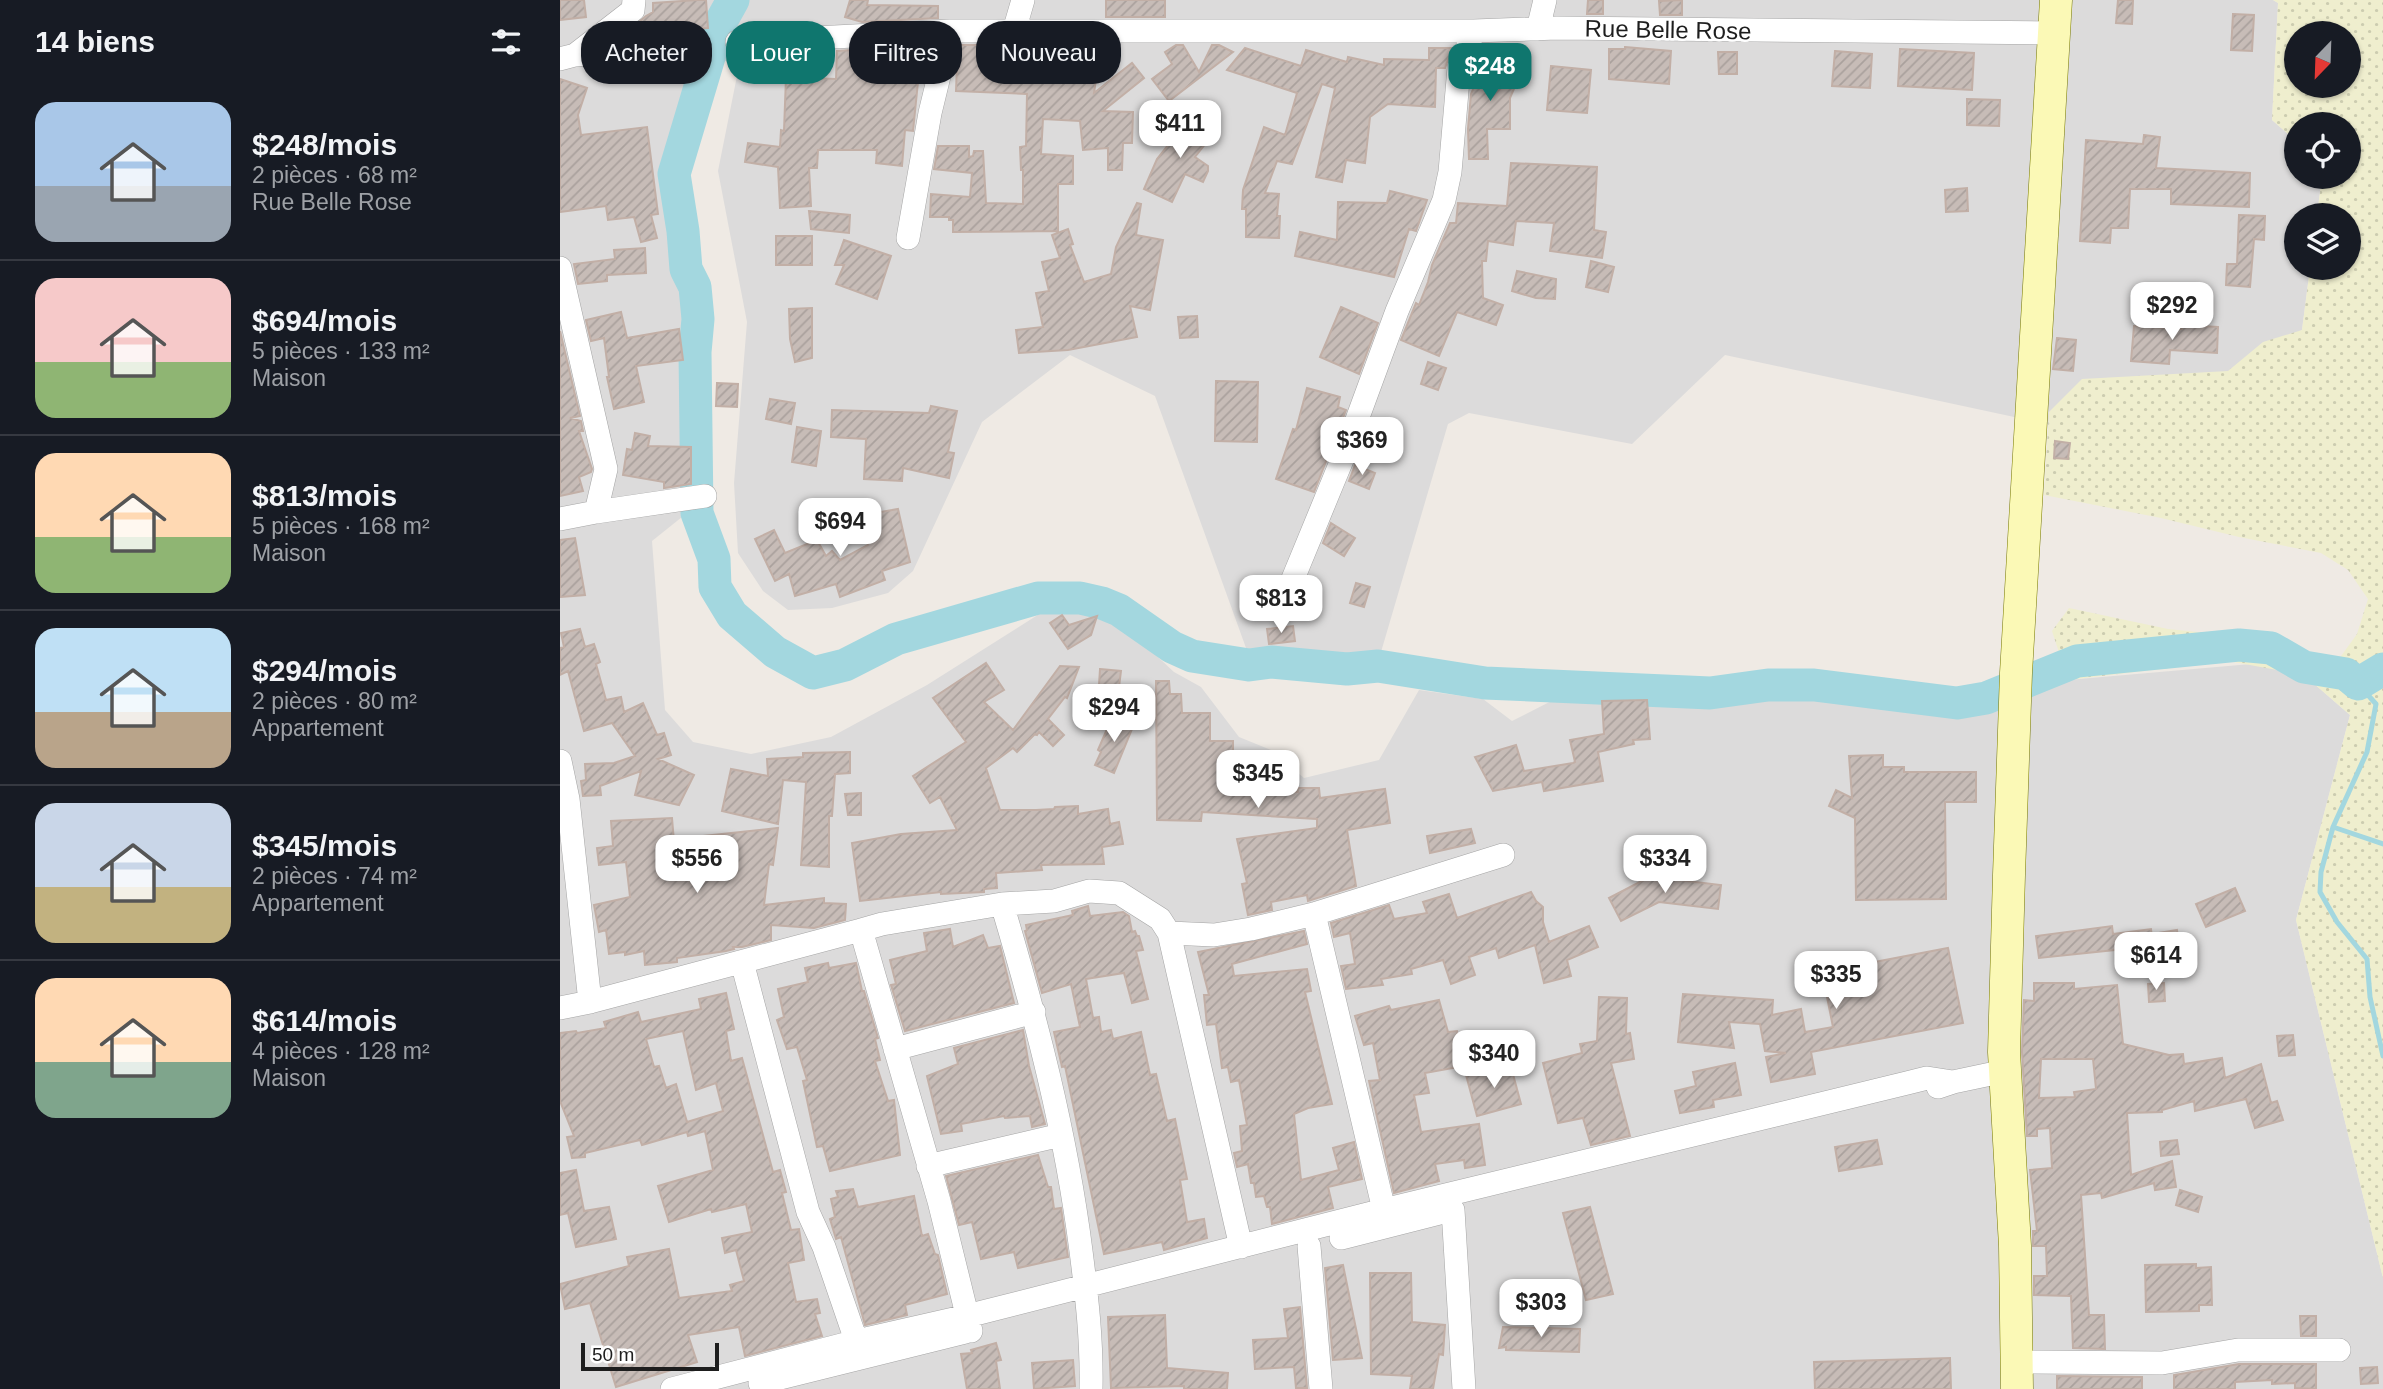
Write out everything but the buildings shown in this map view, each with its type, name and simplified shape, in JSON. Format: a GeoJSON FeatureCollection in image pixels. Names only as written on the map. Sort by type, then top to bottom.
{"type":"FeatureCollection","features":[{"type":"Feature","properties":{"kind":"street"},"geometry":{"type":"LineString","coordinates":[[567,57],[632,10],[634,0]]}},
{"type":"Feature","properties":{"kind":"street"},"geometry":{"type":"LineString","coordinates":[[1017,21],[1023,0]]}},
{"type":"Feature","properties":{"kind":"street"},"geometry":{"type":"LineString","coordinates":[[1538,29],[1545,0]]}},
{"type":"Feature","properties":{"kind":"street"},"geometry":{"type":"LineString","coordinates":[[2056,0],[2014,729],[2005,1071],[2015,1246],[2016,1375],[2162,1363],[2238,1350],[2339,1350]]}},
{"type":"Feature","properties":{"kind":"street","name":"Rue Belle Rose"},"geometry":{"type":"LineString","coordinates":[[1121,31],[1474,32],[1538,29],[2054,33]]}},
{"type":"Feature","properties":{"kind":"street"},"geometry":{"type":"LineString","coordinates":[[1283,603],[1344,455],[1397,311],[1444,200],[1450,172],[1459,68],[1474,32]]}},
{"type":"Feature","properties":{"kind":"street"},"geometry":{"type":"LineString","coordinates":[[908,238],[937,84]]}},
{"type":"Feature","properties":{"kind":"street"},"geometry":{"type":"LineString","coordinates":[[560,268],[565,306],[606,469],[596,512]]}},
{"type":"Feature","properties":{"kind":"street"},"geometry":{"type":"LineString","coordinates":[[560,520],[698,496]]}},
{"type":"Feature","properties":{"kind":"street"},"geometry":{"type":"LineString","coordinates":[[560,761],[568,799],[590,1002]]}},
{"type":"Feature","properties":{"kind":"street"},"geometry":{"type":"LineString","coordinates":[[1169,933],[1214,935],[1251,929],[1314,914],[1503,855]]}},
{"type":"Feature","properties":{"kind":"street"},"geometry":{"type":"LineString","coordinates":[[560,1008],[882,924],[1002,904],[1054,901],[1089,891],[1119,893],[1160,919],[1169,933],[1241,1247]]}},
{"type":"Feature","properties":{"kind":"street"},"geometry":{"type":"LineString","coordinates":[[1002,904],[1034,1012],[1074,1200],[1087,1294],[1091,1389]]}},
{"type":"Feature","properties":{"kind":"street"},"geometry":{"type":"LineString","coordinates":[[1314,914],[1384,1210]]}},
{"type":"Feature","properties":{"kind":"street"},"geometry":{"type":"LineString","coordinates":[[861,930],[969,1323]]}},
{"type":"Feature","properties":{"kind":"street"},"geometry":{"type":"LineString","coordinates":[[742,962],[808,1212],[824,1247],[859,1349]]}},
{"type":"Feature","properties":{"kind":"street"},"geometry":{"type":"LineString","coordinates":[[895,1049],[1034,1012]]}},
{"type":"Feature","properties":{"kind":"street"},"geometry":{"type":"LineString","coordinates":[[737,1389],[859,1349],[1268,1249],[1384,1210],[1819,1111],[1932,1090],[1953,1082],[2005,1071]]}},
{"type":"Feature","properties":{"kind":"street"},"geometry":{"type":"LineString","coordinates":[[1087,1294],[1241,1247],[1268,1249],[1309,1246],[1819,1111]]}},
{"type":"Feature","properties":{"kind":"street"},"geometry":{"type":"LineString","coordinates":[[928,1166],[1061,1135]]}},
{"type":"Feature","properties":{"kind":"street"},"geometry":{"type":"LineString","coordinates":[[1453,1210],[1464,1389]]}},
{"type":"Feature","properties":{"kind":"street"},"geometry":{"type":"LineString","coordinates":[[1309,1246],[1321,1389]]}},
{"type":"Feature","properties":{"kind":"street"},"geometry":{"type":"LineString","coordinates":[[672,1389],[776,1377]]}},
{"type":"Feature","properties":{"kind":"shaded area"},"geometry":{"type":"Polygon","coordinates":[[[560,0],[2273,0],[2278,3],[2272,120],[2284,130],[2284,189],[2320,189],[2319,203],[2284,203],[2284,280],[2308,280],[2302,330],[2112,438],[1725,355],[1632,444],[1469,413],[1448,424],[1381,652],[1250,659],[1155,396],[1070,355],[982,422],[913,571],[888,593],[832,608],[788,610],[763,591],[738,553],[734,483],[747,322],[718,171],[735,84],[835,84],[835,21],[726,21],[726,61],[712,61],[712,21],[581,21],[581,84],[692,84],[663,186],[682,271],[693,398],[692,509],[652,541],[665,710],[693,742],[751,754],[831,737],[927,685],[1055,604],[1080,606],[1118,620],[1174,672],[1201,687],[1239,737],[1271,750],[1304,778],[1379,760],[1419,690],[1483,699],[1512,721],[1569,692],[1761,672],[1948,702],[2068,680],[2251,664],[2304,675],[2350,715],[2296,920],[2383,1278],[2383,1389],[560,1389],[560,0]]]}},
{"type":"Feature","properties":{"kind":"green space"},"geometry":{"type":"Polygon","coordinates":[[[2273,0],[2383,0],[2383,1278],[2296,920],[2350,715],[2304,675],[2228,661],[2068,680],[2052,631],[2069,608],[2168,629],[2247,637],[2336,663],[2357,634],[2368,599],[2348,570],[2321,553],[2044,495],[2049,412],[2082,379],[2228,371],[2263,342],[2302,330],[2308,280],[2361,280],[2361,203],[2319,203],[2320,189],[2361,189],[2361,112],[2284,112],[2284,130],[2272,120],[2278,3],[2273,0]]]}},
{"type":"Feature","properties":{"kind":"waterway"},"geometry":{"type":"LineString","coordinates":[[733,0],[718,27],[674,174],[686,269],[695,287],[698,319],[695,352],[697,513],[714,559],[715,587],[732,615],[775,652],[813,673],[845,665],[896,639],[1038,598],[1080,598],[1102,603],[1119,610],[1172,647],[1192,656],[1249,665],[1271,662],[1347,669],[1378,666],[1485,683],[1710,693],[1768,685],[1814,685],[1957,703],[1986,698],[2077,661],[2239,645],[2271,648],[2304,667],[2346,674],[2358,684],[2383,669]]}},
{"type":"Feature","properties":{"kind":"waterway"},"geometry":{"type":"LineString","coordinates":[[2358,684],[2376,704],[2367,752],[2333,827],[2383,844]]}},
{"type":"Feature","properties":{"kind":"waterway"},"geometry":{"type":"LineString","coordinates":[[2333,827],[2321,872],[2320,892],[2337,922],[2367,959],[2370,997],[2383,1056]]}}]}
